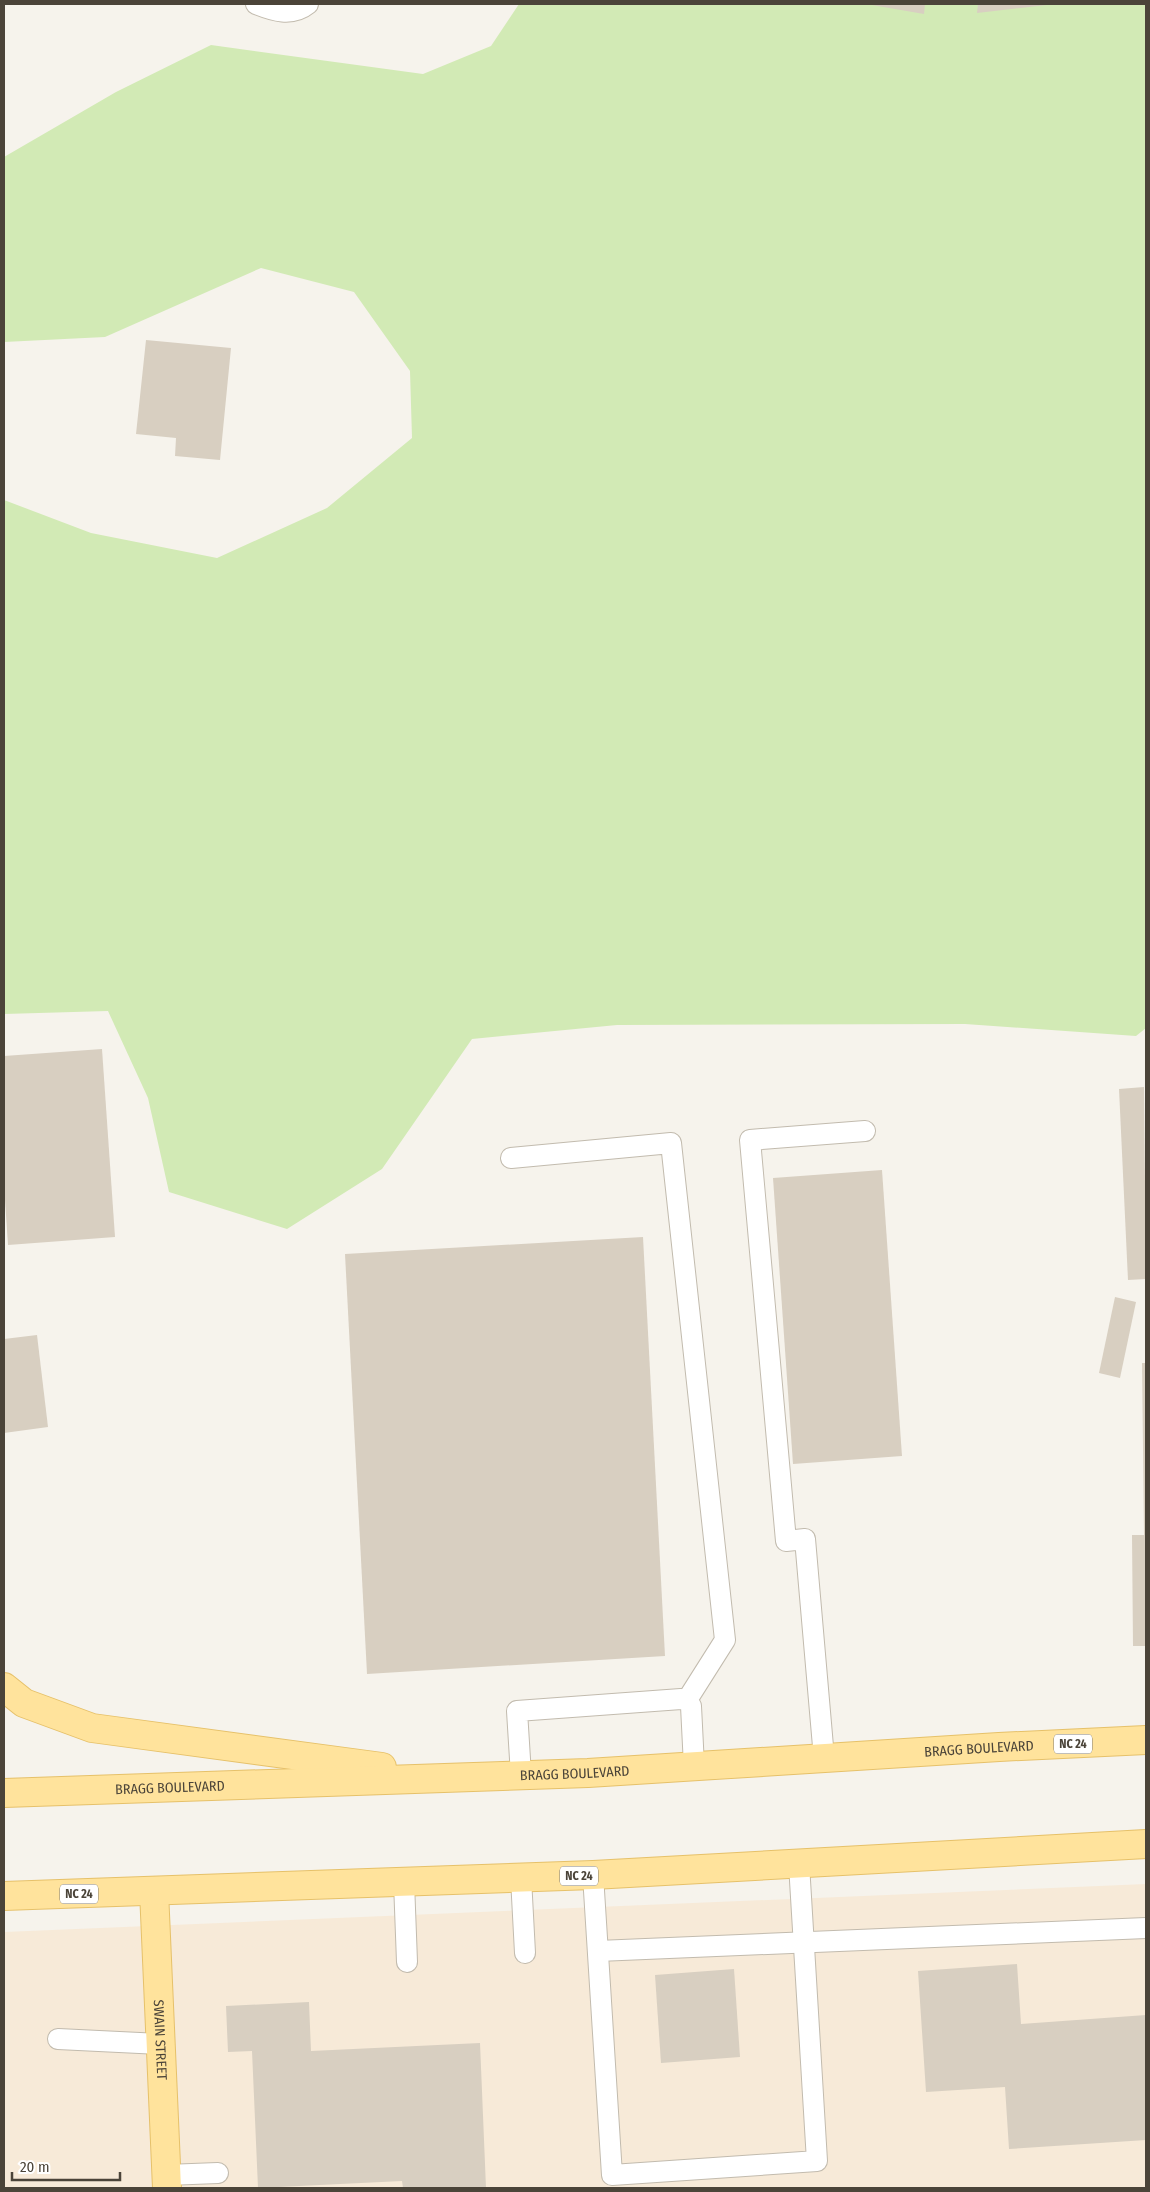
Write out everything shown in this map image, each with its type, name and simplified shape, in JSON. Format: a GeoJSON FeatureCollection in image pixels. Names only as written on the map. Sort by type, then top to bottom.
{"type":"FeatureCollection","features":[{"type":"Feature","properties":{"kind":"main road"},"geometry":{"type":"LineString","coordinates":[[4,1687],[24,1702],[92,1728],[460,1777]]}},
{"type":"Feature","properties":{"kind":"main road","name":"BRAGG BOULEVARD"},"geometry":{"type":"LineString","coordinates":[[4,1793],[521,1775],[1146,1740]]}},
{"type":"Feature","properties":{"kind":"main road","name":"NC 24"},"geometry":{"type":"LineString","coordinates":[[4,1896],[593,1875],[1146,1844]]}},
{"type":"Feature","properties":{"kind":"main road","name":"SWAIN STREET"},"geometry":{"type":"LineString","coordinates":[[154,1891],[166,2181]]}},
{"type":"Feature","properties":{"kind":"lane"},"geometry":{"type":"LineString","coordinates":[[256,4],[277,12],[303,8],[308,4]]}},
{"type":"Feature","properties":{"kind":"lane"},"geometry":{"type":"LineString","coordinates":[[824,1758],[805,1539],[786,1541],[750,1140],[865,1132]]}},
{"type":"Feature","properties":{"kind":"lane"},"geometry":{"type":"LineString","coordinates":[[511,1158],[671,1143],[725,1640],[687,1700]]}},
{"type":"Feature","properties":{"kind":"lane"},"geometry":{"type":"LineString","coordinates":[[687,1700],[691,1706],[694,1766]]}},
{"type":"Feature","properties":{"kind":"lane"},"geometry":{"type":"LineString","coordinates":[[521,1775],[517,1712],[687,1700]]}},
{"type":"Feature","properties":{"kind":"lane"},"geometry":{"type":"LineString","coordinates":[[593,1875],[612,2175],[817,2161],[799,1864]]}},
{"type":"Feature","properties":{"kind":"lane"},"geometry":{"type":"LineString","coordinates":[[521,1878],[525,1953]]}},
{"type":"Feature","properties":{"kind":"lane"},"geometry":{"type":"LineString","coordinates":[[404,1882],[407,1962]]}},
{"type":"Feature","properties":{"kind":"lane"},"geometry":{"type":"LineString","coordinates":[[598,1950],[1146,1928]]}},
{"type":"Feature","properties":{"kind":"lane"},"geometry":{"type":"LineString","coordinates":[[58,2039],[160,2044]]}},
{"type":"Feature","properties":{"kind":"lane"},"geometry":{"type":"LineString","coordinates":[[166,2181],[218,2173]]}},
{"type":"Feature","properties":{"kind":"shaded area"},"geometry":{"type":"Polygon","coordinates":[[[1146,1884],[1146,2188],[4,2188],[4,1932],[1146,1884]]]}},
{"type":"Feature","properties":{"kind":"green space"},"geometry":{"type":"Polygon","coordinates":[[[519,4],[1146,4],[1146,1028],[1136,1036],[965,1024],[617,1025],[472,1039],[382,1169],[287,1229],[169,1192],[148,1098],[108,1011],[4,1014],[4,500],[91,533],[217,558],[327,508],[412,438],[410,371],[354,292],[261,268],[105,337],[4,342],[4,157],[116,92],[211,45],[423,74],[491,46],[519,4]]]}},
{"type":"Feature","properties":{"kind":"building"},"geometry":{"type":"Polygon","coordinates":[[[866,4],[925,4],[924,14],[866,4]]]}},
{"type":"Feature","properties":{"kind":"building"},"geometry":{"type":"Polygon","coordinates":[[[978,4],[1047,4],[1047,5],[977,13],[978,4]]]}},
{"type":"Feature","properties":{"kind":"building"},"geometry":{"type":"Polygon","coordinates":[[[146,340],[231,348],[220,460],[175,456],[176,438],[136,434],[146,340]]]}},
{"type":"Feature","properties":{"kind":"building"},"geometry":{"type":"Polygon","coordinates":[[[102,1049],[115,1237],[8,1245],[4,1185],[4,1056],[102,1049]]]}},
{"type":"Feature","properties":{"kind":"building"},"geometry":{"type":"Polygon","coordinates":[[[1144,1087],[1146,1279],[1128,1280],[1119,1089],[1144,1087]]]}},
{"type":"Feature","properties":{"kind":"building"},"geometry":{"type":"Polygon","coordinates":[[[882,1170],[902,1456],[793,1464],[773,1178],[882,1170]]]}},
{"type":"Feature","properties":{"kind":"building"},"geometry":{"type":"Polygon","coordinates":[[[643,1237],[665,1656],[367,1674],[345,1254],[643,1237]]]}},
{"type":"Feature","properties":{"kind":"building"},"geometry":{"type":"Polygon","coordinates":[[[1115,1297],[1136,1302],[1120,1378],[1099,1373],[1115,1297]]]}},
{"type":"Feature","properties":{"kind":"building"},"geometry":{"type":"Polygon","coordinates":[[[37,1335],[48,1427],[4,1433],[4,1339],[37,1335]]]}},
{"type":"Feature","properties":{"kind":"building"},"geometry":{"type":"Polygon","coordinates":[[[1142,1363],[1146,1363],[1146,1646],[1133,1646],[1132,1535],[1144,1535],[1142,1363]]]}},
{"type":"Feature","properties":{"kind":"building"},"geometry":{"type":"Polygon","coordinates":[[[1017,1964],[1021,2024],[1146,2015],[1146,2140],[1009,2149],[1005,2087],[926,2092],[918,1971],[1017,1964]]]}},
{"type":"Feature","properties":{"kind":"building"},"geometry":{"type":"Polygon","coordinates":[[[734,1969],[740,2057],[661,2063],[655,1975],[734,1969]]]}},
{"type":"Feature","properties":{"kind":"building"},"geometry":{"type":"Polygon","coordinates":[[[309,2002],[311,2051],[480,2043],[486,2188],[403,2188],[402,2181],[258,2188],[252,2051],[228,2052],[226,2006],[309,2002]]]}}]}
